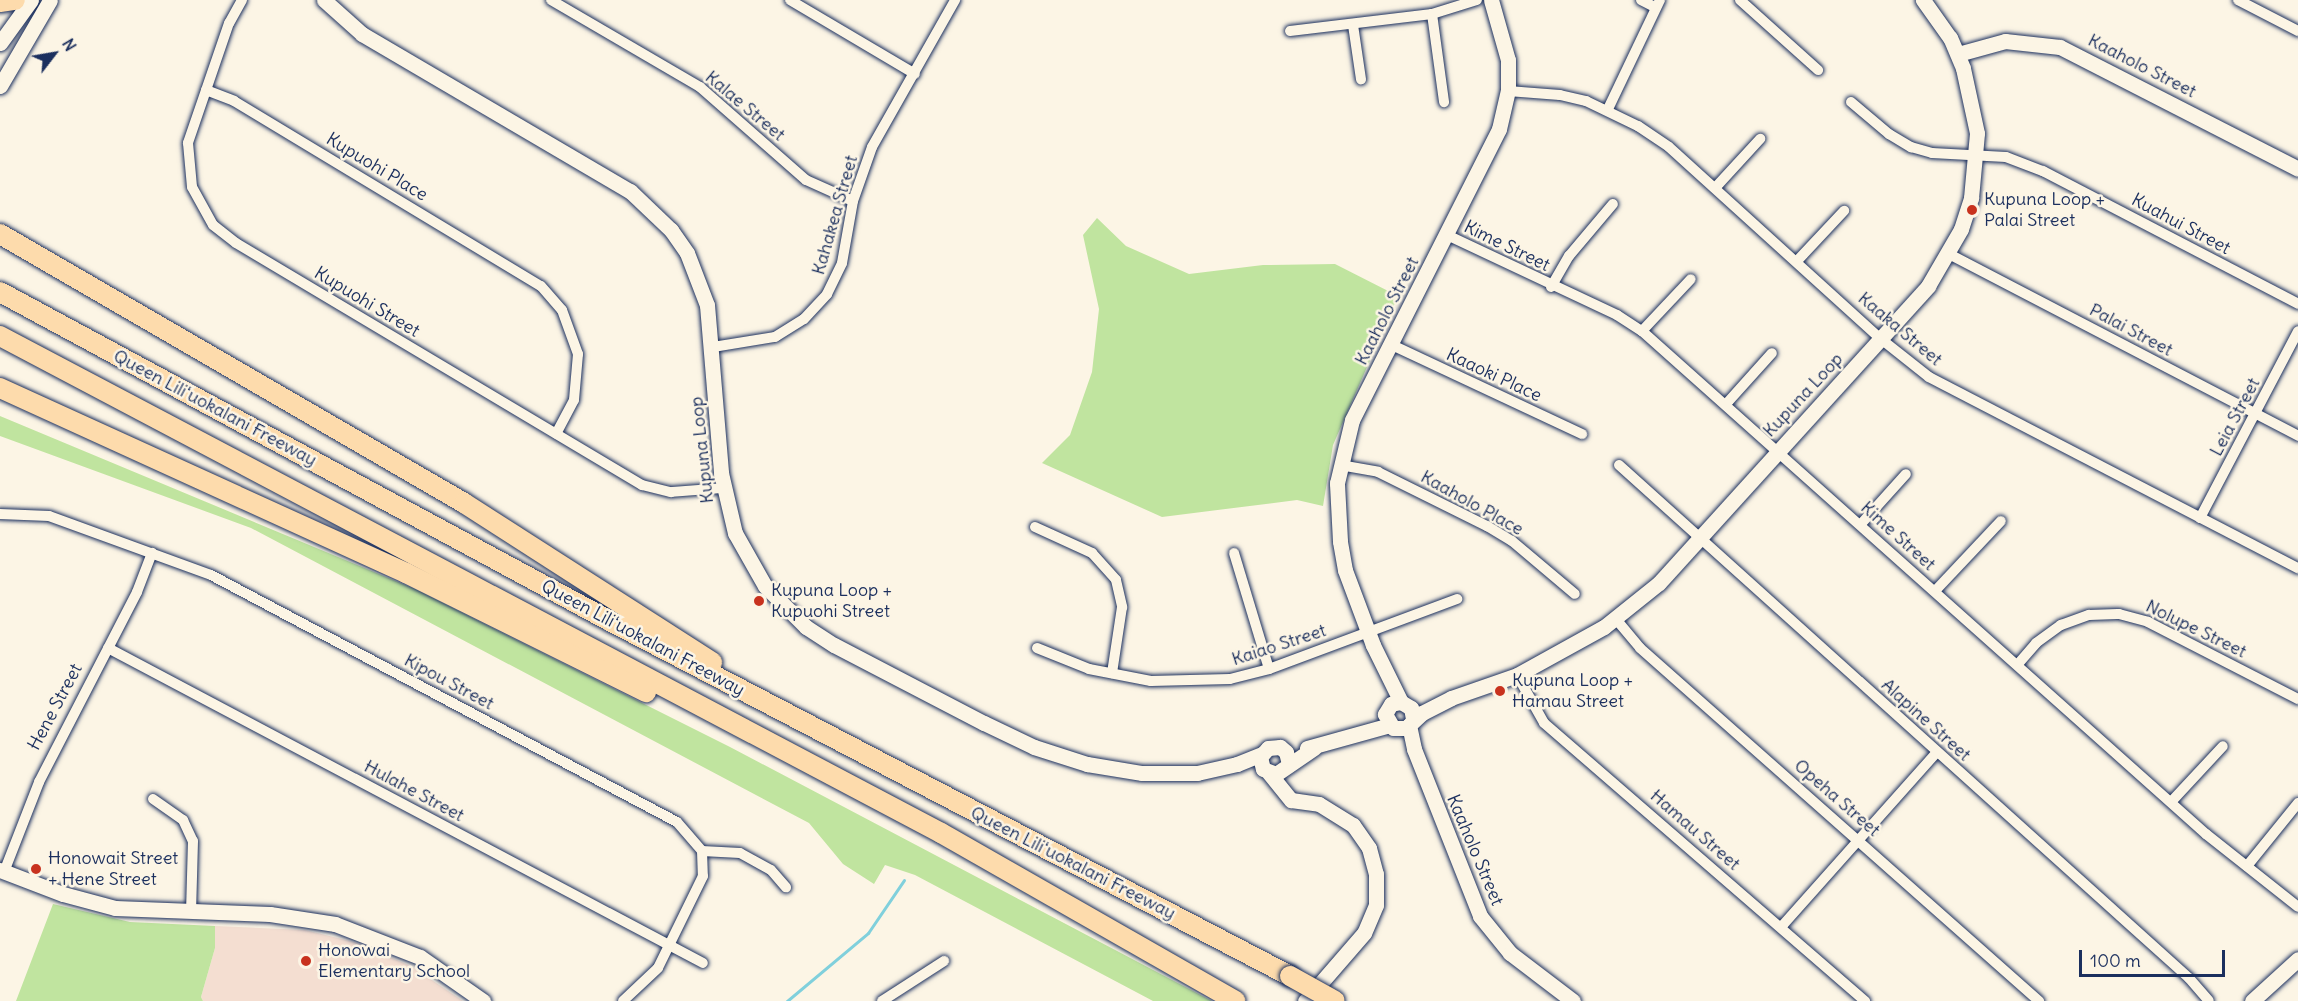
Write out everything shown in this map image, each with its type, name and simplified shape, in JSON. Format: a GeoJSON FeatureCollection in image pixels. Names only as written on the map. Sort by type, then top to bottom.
{"type":"FeatureCollection","features":[{"type":"Feature","properties":{"kind":"highway"},"geometry":{"type":"LineString","coordinates":[[0,2],[15,0]]}},
{"type":"Feature","properties":{"kind":"highway"},"geometry":{"type":"LineString","coordinates":[[0,234],[464,503],[826,735]]}},
{"type":"Feature","properties":{"kind":"highway","name":"Queen Liliʻuokalani Freeway"},"geometry":{"type":"LineString","coordinates":[[0,292],[826,735],[1335,1001]]}},
{"type":"Feature","properties":{"kind":"highway","name":"Queen Liliʻuokalani Freeway"},"geometry":{"type":"LineString","coordinates":[[0,336],[941,833],[1236,1001]]}},
{"type":"Feature","properties":{"kind":"highway"},"geometry":{"type":"LineString","coordinates":[[0,388],[158,462],[406,573],[585,664],[842,782]]}},
{"type":"Feature","properties":{"kind":"highway"},"geometry":{"type":"LineString","coordinates":[[0,404],[158,462]]}},
{"type":"Feature","properties":{"kind":"street"},"geometry":{"type":"LineString","coordinates":[[0,43],[31,0]]}},
{"type":"Feature","properties":{"kind":"street"},"geometry":{"type":"LineString","coordinates":[[0,86],[50,0]]}},
{"type":"Feature","properties":{"kind":"street","name":"Kupuohi Street"},"geometry":{"type":"LineString","coordinates":[[242,0],[230,23],[188,143],[187,158],[192,187],[213,225],[236,243],[629,478],[657,490],[686,493],[723,488]]}},
{"type":"Feature","properties":{"kind":"street","name":"Kupuna Loop"},"geometry":{"type":"LineString","coordinates":[[324,0],[362,34],[630,191],[652,209],[687,253],[699,278],[713,348],[723,488],[735,533],[765,586],[785,609],[834,645],[1034,747],[1087,764],[1142,773],[1213,771],[1275,764],[1400,716],[1517,675],[1573,646],[1616,618],[1659,583],[1881,339],[1949,254],[1971,198],[1977,156],[1972,100],[1958,54],[1923,0]]}},
{"type":"Feature","properties":{"kind":"street","name":"Kalae Street"},"geometry":{"type":"LineString","coordinates":[[551,0],[700,87],[806,180],[853,201]]}},
{"type":"Feature","properties":{"kind":"street"},"geometry":{"type":"LineString","coordinates":[[790,0],[915,74]]}},
{"type":"Feature","properties":{"kind":"street","name":"Kahakea Street"},"geometry":{"type":"LineString","coordinates":[[713,348],[775,337],[817,308],[842,263],[853,201],[872,147],[955,0]]}},
{"type":"Feature","properties":{"kind":"street"},"geometry":{"type":"LineString","coordinates":[[1290,31],[1432,14],[1477,0]]}},
{"type":"Feature","properties":{"kind":"street","name":"Kaaholo Street"},"geometry":{"type":"LineString","coordinates":[[1491,0],[1505,37],[1508,91],[1490,151],[1352,420],[1340,465],[1340,541],[1371,638],[1400,716],[1480,916],[1510,953],[1573,1001]]}},
{"type":"Feature","properties":{"kind":"street"},"geometry":{"type":"LineString","coordinates":[[1608,109],[1658,3],[1641,0]]}},
{"type":"Feature","properties":{"kind":"street"},"geometry":{"type":"LineString","coordinates":[[1740,0],[1818,70]]}},
{"type":"Feature","properties":{"kind":"street"},"geometry":{"type":"LineString","coordinates":[[2238,0],[2298,31]]}},
{"type":"Feature","properties":{"kind":"street"},"geometry":{"type":"LineString","coordinates":[[1432,14],[1444,102]]}},
{"type":"Feature","properties":{"kind":"street"},"geometry":{"type":"LineString","coordinates":[[1353,25],[1361,79]]}},
{"type":"Feature","properties":{"kind":"street","name":"Kaaholo Street"},"geometry":{"type":"LineString","coordinates":[[1958,54],[2005,41],[2060,47],[2298,169]]}},
{"type":"Feature","properties":{"kind":"street","name":"Kupuohi Place"},"geometry":{"type":"LineString","coordinates":[[206,90],[234,101],[528,277],[562,310],[578,354],[574,400],[556,434]]}},
{"type":"Feature","properties":{"kind":"street","name":"Kaaka Street"},"geometry":{"type":"LineString","coordinates":[[1508,91],[1560,95],[1608,109],[1669,147],[1881,339],[1929,377],[2298,568]]}},
{"type":"Feature","properties":{"kind":"street","name":"Kuahui Street"},"geometry":{"type":"LineString","coordinates":[[1851,102],[1888,134],[1911,147],[1932,153],[2006,158],[2043,171],[2298,304]]}},
{"type":"Feature","properties":{"kind":"street"},"geometry":{"type":"LineString","coordinates":[[1715,188],[1761,139]]}},
{"type":"Feature","properties":{"kind":"street"},"geometry":{"type":"LineString","coordinates":[[1551,286],[1576,247],[1613,204]]}},
{"type":"Feature","properties":{"kind":"street"},"geometry":{"type":"LineString","coordinates":[[1797,261],[1844,212]]}},
{"type":"Feature","properties":{"kind":"street","name":"Kime Street"},"geometry":{"type":"LineString","coordinates":[[1447,235],[1551,286],[1617,315],[1642,331],[1727,403],[2171,802],[2298,907]]}},
{"type":"Feature","properties":{"kind":"street","name":"Palai Street"},"geometry":{"type":"LineString","coordinates":[[1949,254],[2298,436]]}},
{"type":"Feature","properties":{"kind":"street"},"geometry":{"type":"LineString","coordinates":[[1642,331],[1691,279]]}},
{"type":"Feature","properties":{"kind":"street","name":"Leia Street"},"geometry":{"type":"LineString","coordinates":[[2200,518],[2298,331]]}},
{"type":"Feature","properties":{"kind":"street","name":"Kaaoki Place"},"geometry":{"type":"LineString","coordinates":[[1392,345],[1582,434]]}},
{"type":"Feature","properties":{"kind":"street"},"geometry":{"type":"LineString","coordinates":[[1727,403],[1772,353]]}},
{"type":"Feature","properties":{"kind":"street","name":"Kaaholo Place"},"geometry":{"type":"LineString","coordinates":[[1340,465],[1378,472],[1487,526],[1512,541],[1575,594]]}},
{"type":"Feature","properties":{"kind":"street","name":"Alapine Street"},"geometry":{"type":"LineString","coordinates":[[1620,465],[1936,753],[2189,978],[2209,1001]]}},
{"type":"Feature","properties":{"kind":"street"},"geometry":{"type":"LineString","coordinates":[[1861,524],[1906,474]]}},
{"type":"Feature","properties":{"kind":"street","name":"Kipou Street"},"geometry":{"type":"LineString","coordinates":[[0,514],[49,516],[211,575],[656,810],[689,831],[702,851]]}},
{"type":"Feature","properties":{"kind":"street"},"geometry":{"type":"LineString","coordinates":[[1935,591],[2001,521]]}},
{"type":"Feature","properties":{"kind":"street"},"geometry":{"type":"LineString","coordinates":[[1035,527],[1092,553],[1116,580],[1122,607],[1112,673]]}},
{"type":"Feature","properties":{"kind":"street","name":"Hene Street"},"geometry":{"type":"LineString","coordinates":[[1,875],[42,773],[108,648],[152,552]]}},
{"type":"Feature","properties":{"kind":"street"},"geometry":{"type":"LineString","coordinates":[[1234,553],[1269,669]]}},
{"type":"Feature","properties":{"kind":"street","name":"Kaiao Street"},"geometry":{"type":"LineString","coordinates":[[1038,648],[1089,669],[1151,681],[1191,683],[1269,669],[1371,638],[1457,599]]}},
{"type":"Feature","properties":{"kind":"street","name":"Nolupe Street"},"geometry":{"type":"LineString","coordinates":[[2018,664],[2036,643],[2061,625],[2089,615],[2119,614],[2148,622],[2298,699]]}},
{"type":"Feature","properties":{"kind":"street","name":"Opeha Street"},"geometry":{"type":"LineString","coordinates":[[1616,618],[1640,648],[2039,1001]]}},
{"type":"Feature","properties":{"kind":"street","name":"Hulahe Street"},"geometry":{"type":"LineString","coordinates":[[108,648],[703,963]]}},
{"type":"Feature","properties":{"kind":"street","name":"Hamau Street"},"geometry":{"type":"LineString","coordinates":[[1517,675],[1544,723],[1782,926],[1865,1001]]}},
{"type":"Feature","properties":{"kind":"street"},"geometry":{"type":"LineString","coordinates":[[2171,802],[2223,746]]}},
{"type":"Feature","properties":{"kind":"street"},"geometry":{"type":"LineString","coordinates":[[1782,926],[1936,753]]}},
{"type":"Feature","properties":{"kind":"street"},"geometry":{"type":"LineString","coordinates":[[1275,764],[1283,795],[1296,801],[1319,804],[1353,825],[1369,848],[1376,874],[1376,905],[1364,933],[1305,1001]]}},
{"type":"Feature","properties":{"kind":"street"},"geometry":{"type":"LineString","coordinates":[[153,799],[183,820],[191,836],[191,913]]}},
{"type":"Feature","properties":{"kind":"street"},"geometry":{"type":"LineString","coordinates":[[2247,866],[2298,804]]}},
{"type":"Feature","properties":{"kind":"street"},"geometry":{"type":"LineString","coordinates":[[623,1001],[651,978],[670,945],[703,876],[702,851],[740,853],[771,870],[786,887]]}},
{"type":"Feature","properties":{"kind":"street"},"geometry":{"type":"LineString","coordinates":[[1,875],[104,905],[191,913],[298,916],[356,930],[420,957],[483,1001]]}},
{"type":"Feature","properties":{"kind":"street"},"geometry":{"type":"LineString","coordinates":[[2252,1001],[2298,959]]}},
{"type":"Feature","properties":{"kind":"street"},"geometry":{"type":"LineString","coordinates":[[882,1001],[944,961]]}},
{"type":"Feature","properties":{"kind":"shaded area","name":"Honowai Elementary School"},"geometry":{"type":"Polygon","coordinates":[[[215,926],[305,930],[354,942],[411,966],[463,1001],[203,1001],[201,997],[215,948],[215,926]]]}},
{"type":"Feature","properties":{"kind":"green space"},"geometry":{"type":"Polygon","coordinates":[[[1097,218],[1126,246],[1189,274],[1263,265],[1335,264],[1398,296],[1333,445],[1323,506],[1297,500],[1162,517],[1042,463],[1070,435],[1092,372],[1099,309],[1083,235],[1097,218]]]}},
{"type":"Feature","properties":{"kind":"green space"},"geometry":{"type":"Polygon","coordinates":[[[0,416],[415,589],[730,747],[1212,1001],[1153,1001],[915,875],[885,865],[874,884],[843,864],[809,823],[251,528],[0,436],[0,416]]]}},
{"type":"Feature","properties":{"kind":"green space"},"geometry":{"type":"Polygon","coordinates":[[[53,904],[130,922],[215,926],[215,948],[201,997],[203,1001],[16,1001],[53,904]]]}},
{"type":"Feature","properties":{"kind":"waterway"},"geometry":{"type":"LineString","coordinates":[[787,1001],[868,933],[904,880]]}},
{"type":"Feature","properties":{"kind":"place","name":"Kupuna Loop + Palai Street"},"geometry":{"type":"Point","coordinates":[1972,210]}},
{"type":"Feature","properties":{"kind":"place","name":"Kupuna Loop + Kupuohi Street"},"geometry":{"type":"Point","coordinates":[759,601]}},
{"type":"Feature","properties":{"kind":"place","name":"Kupuna Loop + Hamau Street"},"geometry":{"type":"Point","coordinates":[1500,691]}},
{"type":"Feature","properties":{"kind":"place","name":"Honowait Street + Hene Street"},"geometry":{"type":"Point","coordinates":[36,869]}},
{"type":"Feature","properties":{"kind":"place","name":"Honowai Elementary School"},"geometry":{"type":"Point","coordinates":[306,961]}}]}
